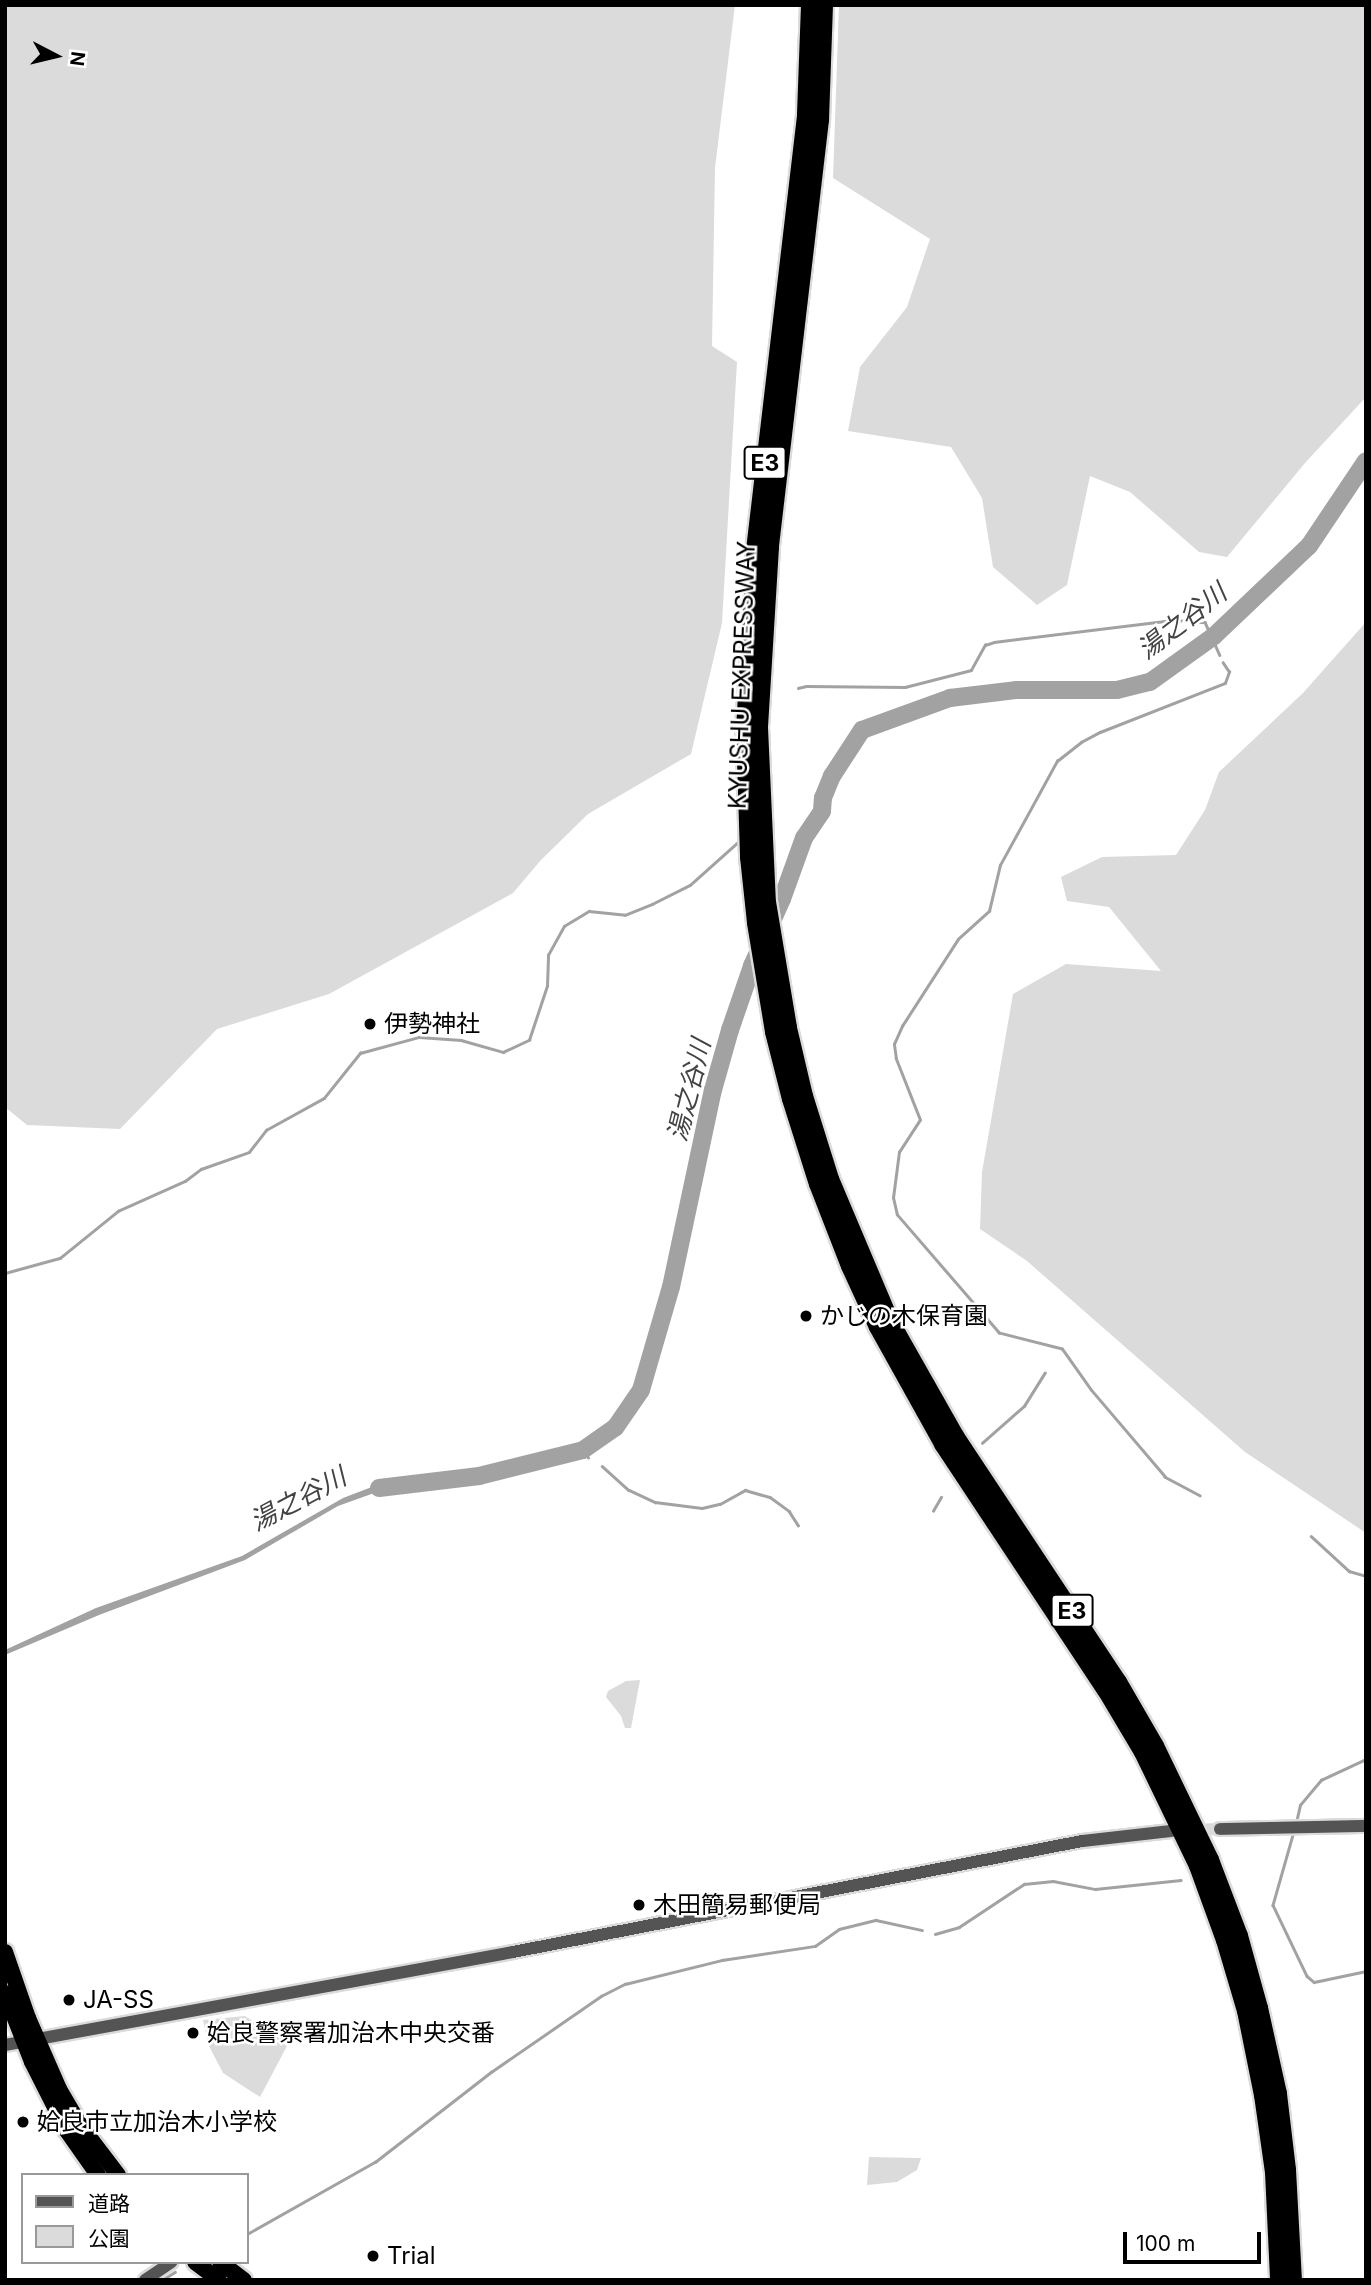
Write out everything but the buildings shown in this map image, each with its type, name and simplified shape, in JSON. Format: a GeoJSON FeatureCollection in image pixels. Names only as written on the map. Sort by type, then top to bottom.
{"type":"FeatureCollection","features":[{"type":"Feature","properties":{"kind":"highway","name":"KYUSHU EXPRESSWAY"},"geometry":{"type":"LineString","coordinates":[[810,5],[801,171],[766,456],[750,619],[746,789],[756,923],[765,985],[791,1100],[818,1184],[850,1266],[878,1327],[943,1444],[1107,1690],[1149,1763],[1198,1866],[1225,1940],[1246,2011],[1263,2095],[1274,2172],[1279,2280]]}},
{"type":"Feature","properties":{"kind":"highway","name":"KYUSHU EXPRESSWAY"},"geometry":{"type":"LineString","coordinates":[[824,5],[820,120],[779,458],[764,620],[759,787],[767,902],[776,967],[804,1096],[827,1167],[862,1259],[890,1321],[955,1436],[1118,1682],[1155,1746],[1210,1860],[1238,1936],[1259,2008],[1278,2094],[1287,2170],[1293,2280]]}},
{"type":"Feature","properties":{"kind":"highway"},"geometry":{"type":"LineString","coordinates":[[5,1952],[31,2041],[67,2131],[98,2173]]}},
{"type":"Feature","properties":{"kind":"highway"},"geometry":{"type":"LineString","coordinates":[[5,1993],[80,2125],[116,2173]]}},
{"type":"Feature","properties":{"kind":"highway"},"geometry":{"type":"LineString","coordinates":[[198,2264],[219,2280]]}},
{"type":"Feature","properties":{"kind":"highway"},"geometry":{"type":"LineString","coordinates":[[223,2264],[244,2280]]}},
{"type":"Feature","properties":{"kind":"street"},"geometry":{"type":"LineString","coordinates":[[1220,1829],[1366,1826]]}},
{"type":"Feature","properties":{"kind":"street"},"geometry":{"type":"LineString","coordinates":[[5,2045],[330,1983],[513,1952],[1082,1841],[1171,1831]]}},
{"type":"Feature","properties":{"kind":"street"},"geometry":{"type":"LineString","coordinates":[[145,2280],[169,2264]]}},
{"type":"Feature","properties":{"kind":"green space"},"geometry":{"type":"Polygon","coordinates":[[[5,5],[735,5],[715,168],[712,346],[737,362],[722,623],[691,754],[588,814],[541,860],[513,893],[329,994],[217,1029],[120,1129],[27,1125],[5,1107],[5,5]]]}},
{"type":"Feature","properties":{"kind":"green space"},"geometry":{"type":"Polygon","coordinates":[[[839,5],[1366,5],[1366,397],[1305,463],[1227,557],[1199,552],[1130,492],[1090,476],[1067,585],[1037,605],[993,567],[982,498],[951,447],[848,431],[860,367],[907,307],[930,239],[833,178],[839,5]]]}},
{"type":"Feature","properties":{"kind":"green space"},"geometry":{"type":"Polygon","coordinates":[[[1366,622],[1366,1533],[1245,1452],[1027,1261],[980,1229],[982,1172],[1013,994],[1066,964],[1161,971],[1109,907],[1067,901],[1061,877],[1102,857],[1176,855],[1205,810],[1219,772],[1303,693],[1366,622]]]}},
{"type":"Feature","properties":{"kind":"green space"},"geometry":{"type":"Polygon","coordinates":[[[640,1680],[631,1728],[625,1728],[621,1716],[606,1697],[608,1691],[626,1681],[640,1680]]]}},
{"type":"Feature","properties":{"kind":"green space"},"geometry":{"type":"Polygon","coordinates":[[[245,2016],[288,2044],[260,2097],[223,2073],[209,2046],[203,2020],[245,2016]]]}},
{"type":"Feature","properties":{"kind":"green space"},"geometry":{"type":"Polygon","coordinates":[[[869,2157],[921,2158],[917,2170],[897,2182],[867,2185],[869,2157]]]}},
{"type":"Feature","properties":{"kind":"shaded area"},"geometry":{"type":"Polygon","coordinates":[[[402,1483],[403,1488],[377,1492],[338,1506],[245,1560],[99,1615],[5,1655],[5,1650],[96,1608],[242,1556],[343,1498],[377,1485],[402,1483]]]}},
{"type":"Feature","properties":{"kind":"waterway","name":"湯之谷川"},"geometry":{"type":"LineString","coordinates":[[379,1488],[479,1476],[583,1450],[615,1428],[641,1390],[671,1287],[713,1090],[730,1030],[752,966],[782,899],[804,838],[822,811],[823,798],[832,776],[862,730],[950,698],[1016,690],[1117,690],[1150,682],[1214,636],[1309,546],[1366,461]]}},
{"type":"Feature","properties":{"kind":"waterway"},"geometry":{"type":"LineString","coordinates":[[798,688],[905,687],[971,670],[985,645],[994,642],[1173,620],[1205,622],[1220,655]]}},
{"type":"Feature","properties":{"kind":"waterway"},"geometry":{"type":"LineString","coordinates":[[1200,1496],[1165,1477],[1091,1390],[1062,1349],[999,1333],[897,1215],[893,1198],[899,1152],[920,1120],[896,1059],[894,1044],[902,1026],[958,939],[989,911],[1000,865],[1057,761],[1081,742],[1100,732],[1225,683],[1229,672],[1223,663]]}},
{"type":"Feature","properties":{"kind":"waterway"},"geometry":{"type":"LineString","coordinates":[[5,1273],[60,1258],[118,1211],[185,1181],[201,1169],[249,1152],[266,1130],[324,1098],[360,1053],[419,1037],[461,1040],[503,1052],[529,1040],[547,986],[548,955],[564,926],[589,911],[625,915],[652,904],[690,885],[739,841]]}},
{"type":"Feature","properties":{"kind":"waterway"},"geometry":{"type":"LineString","coordinates":[[982,1443],[1024,1406],[1045,1373]]}},
{"type":"Feature","properties":{"kind":"waterway"},"geometry":{"type":"LineString","coordinates":[[583,1450],[588,1457]]}},
{"type":"Feature","properties":{"kind":"waterway"},"geometry":{"type":"LineString","coordinates":[[602,1466],[629,1490],[655,1502],[702,1508],[720,1504],[745,1490],[770,1497],[789,1511],[798,1525]]}},
{"type":"Feature","properties":{"kind":"waterway"},"geometry":{"type":"LineString","coordinates":[[933,1511],[941,1497]]}},
{"type":"Feature","properties":{"kind":"waterway"},"geometry":{"type":"LineString","coordinates":[[1311,1536],[1349,1571],[1366,1576]]}},
{"type":"Feature","properties":{"kind":"waterway"},"geometry":{"type":"LineString","coordinates":[[1297,1818],[1300,1805],[1321,1780],[1366,1759]]}},
{"type":"Feature","properties":{"kind":"waterway"},"geometry":{"type":"LineString","coordinates":[[1293,1835],[1273,1905],[1307,1976],[1314,1982],[1366,1971]]}},
{"type":"Feature","properties":{"kind":"waterway"},"geometry":{"type":"LineString","coordinates":[[935,1934],[959,1927],[1024,1884],[1053,1881],[1095,1889],[1181,1880]]}},
{"type":"Feature","properties":{"kind":"waterway"},"geometry":{"type":"LineString","coordinates":[[248,2233],[375,2162],[491,2072],[601,1996],[625,1984],[722,1960],[815,1946],[839,1929],[876,1920],[922,1930]]}},
{"type":"Feature","properties":{"kind":"waterway"},"geometry":{"type":"LineString","coordinates":[[162,2280],[175,2272]]}},
{"type":"Feature","properties":{"kind":"tunnel"},"geometry":{"type":"LineString","coordinates":[[1188,1830],[1220,1829]]}},
{"type":"Feature","properties":{"kind":"place","name":"伊勢神社"},"geometry":{"type":"Point","coordinates":[370,1024]}},
{"type":"Feature","properties":{"kind":"place","name":"かじの木保育園"},"geometry":{"type":"Point","coordinates":[806,1316]}},
{"type":"Feature","properties":{"kind":"place","name":"木田簡易郵便局"},"geometry":{"type":"Point","coordinates":[639,1905]}},
{"type":"Feature","properties":{"kind":"place","name":"JA-SS"},"geometry":{"type":"Point","coordinates":[69,2000]}},
{"type":"Feature","properties":{"kind":"place","name":"姶良警察署加治木中央交番"},"geometry":{"type":"Point","coordinates":[193,2033]}},
{"type":"Feature","properties":{"kind":"place","name":"姶良市立加治木小学校"},"geometry":{"type":"Point","coordinates":[23,2122]}},
{"type":"Feature","properties":{"kind":"place","name":"Trial"},"geometry":{"type":"Point","coordinates":[373,2256]}}]}
